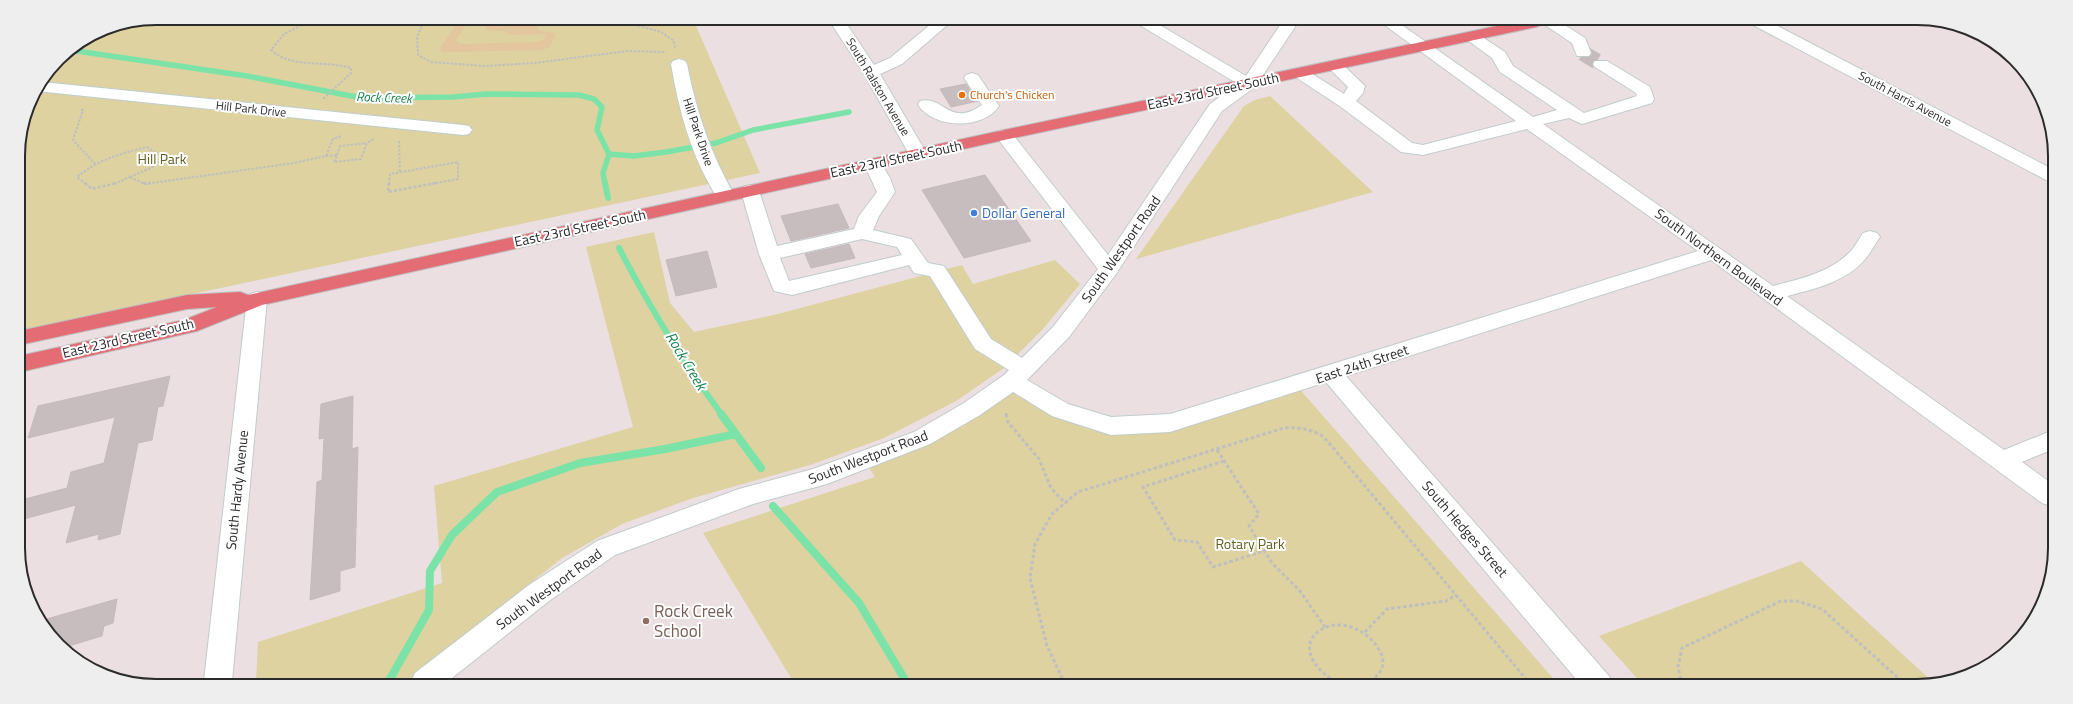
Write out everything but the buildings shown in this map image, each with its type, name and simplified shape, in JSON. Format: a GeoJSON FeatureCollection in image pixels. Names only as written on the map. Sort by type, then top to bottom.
{"type":"FeatureCollection","features":[{"type":"Feature","properties":{"kind":"main road","name":"East 23rd Street South"},"geometry":{"type":"LineString","coordinates":[[25,363],[189,326],[257,299],[1004,135],[1522,25]]}},
{"type":"Feature","properties":{"kind":"main road","name":"East 23rd Street South"},"geometry":{"type":"LineString","coordinates":[[25,337],[187,302],[257,299]]}},
{"type":"Feature","properties":{"kind":"street","name":"South Ralston Avenue"},"geometry":{"type":"LineString","coordinates":[[840,25],[871,72],[918,154]]}},
{"type":"Feature","properties":{"kind":"street"},"geometry":{"type":"LineString","coordinates":[[871,72],[896,61],[939,25]]}},
{"type":"Feature","properties":{"kind":"street"},"geometry":{"type":"LineString","coordinates":[[1150,25],[1249,84]]}},
{"type":"Feature","properties":{"kind":"street","name":"South Westport Road"},"geometry":{"type":"LineString","coordinates":[[429,679],[539,593],[606,548],[748,496],[818,477],[922,438],[1020,379],[1061,332],[1109,269],[1216,108],[1249,84],[1286,25]]}},
{"type":"Feature","properties":{"kind":"street","name":"South Northern Boulevard"},"geometry":{"type":"LineString","coordinates":[[1392,25],[1771,293],[2048,494]]}},
{"type":"Feature","properties":{"kind":"street"},"geometry":{"type":"LineString","coordinates":[[1555,25],[1579,41],[1583,53]]}},
{"type":"Feature","properties":{"kind":"street","name":"South Harris Avenue"},"geometry":{"type":"LineString","coordinates":[[1764,25],[2048,174]]}},
{"type":"Feature","properties":{"kind":"street"},"geometry":{"type":"LineString","coordinates":[[1471,36],[1499,55],[1506,70],[1582,119],[1646,99],[1644,91],[1601,64]]}},
{"type":"Feature","properties":{"kind":"street","name":"Hill Park Drive"},"geometry":{"type":"LineString","coordinates":[[679,64],[683,89],[700,145],[713,175],[726,196]]}},
{"type":"Feature","properties":{"kind":"street"},"geometry":{"type":"LineString","coordinates":[[1334,65],[1357,86],[1354,93],[1346,102]]}},
{"type":"Feature","properties":{"kind":"street"},"geometry":{"type":"LineString","coordinates":[[1300,73],[1346,102],[1407,148],[1423,150],[1571,112]]}},
{"type":"Feature","properties":{"kind":"street"},"geometry":{"type":"LineString","coordinates":[[972,78],[990,106],[980,115]]}},
{"type":"Feature","properties":{"kind":"street","name":"Hill Park Drive"},"geometry":{"type":"LineString","coordinates":[[44,88],[308,116],[463,130]]}},
{"type":"Feature","properties":{"kind":"street"},"geometry":{"type":"LineString","coordinates":[[1509,109],[1549,98]]}},
{"type":"Feature","properties":{"kind":"street"},"geometry":{"type":"LineString","coordinates":[[926,105],[943,116],[962,119],[1007,108]]}},
{"type":"Feature","properties":{"kind":"street"},"geometry":{"type":"LineString","coordinates":[[1004,135],[1109,269]]}},
{"type":"Feature","properties":{"kind":"street"},"geometry":{"type":"LineString","coordinates":[[769,254],[862,233],[869,216],[886,192],[881,178],[873,164]]}},
{"type":"Feature","properties":{"kind":"street"},"geometry":{"type":"LineString","coordinates":[[750,191],[769,254],[781,286],[792,288],[914,258]]}},
{"type":"Feature","properties":{"kind":"street","name":"East 24th Street"},"geometry":{"type":"LineString","coordinates":[[862,233],[904,243],[921,268],[937,271],[983,344],[1020,379],[1060,410],[1111,426],[1170,423],[1714,253]]}},
{"type":"Feature","properties":{"kind":"street"},"geometry":{"type":"LineString","coordinates":[[1771,293],[1804,285],[1834,273],[1858,255],[1870,237]]}},
{"type":"Feature","properties":{"kind":"street","name":"South Hardy Avenue"},"geometry":{"type":"LineString","coordinates":[[218,679],[257,299]]}},
{"type":"Feature","properties":{"kind":"street","name":"South Hedges Street"},"geometry":{"type":"LineString","coordinates":[[1330,374],[1594,679]]}},
{"type":"Feature","properties":{"kind":"street"},"geometry":{"type":"LineString","coordinates":[[2002,461],[2048,441]]}},
{"type":"Feature","properties":{"kind":"path"},"geometry":{"type":"LineString","coordinates":[[302,25],[284,34],[273,45],[271,50],[283,59],[347,66],[352,71],[349,76],[321,100]]}},
{"type":"Feature","properties":{"kind":"path"},"geometry":{"type":"LineString","coordinates":[[422,25],[417,37],[418,55],[431,62],[443,64],[510,65],[634,51],[655,51],[672,54],[675,43],[666,33],[627,25]]}},
{"type":"Feature","properties":{"kind":"path"},"geometry":{"type":"LineString","coordinates":[[76,109],[83,110],[73,140],[96,165]]}},
{"type":"Feature","properties":{"kind":"path"},"geometry":{"type":"LineString","coordinates":[[326,156],[333,139],[344,135]]}},
{"type":"Feature","properties":{"kind":"path"},"geometry":{"type":"LineString","coordinates":[[367,143],[361,159],[334,162],[340,146],[367,143],[376,138],[370,137]]}},
{"type":"Feature","properties":{"kind":"path"},"geometry":{"type":"LineString","coordinates":[[399,140],[400,172]]}},
{"type":"Feature","properties":{"kind":"path"},"geometry":{"type":"LineString","coordinates":[[147,147],[163,158],[153,167],[130,177],[112,185],[92,189],[77,177],[86,169],[129,151],[147,147]]}},
{"type":"Feature","properties":{"kind":"path"},"geometry":{"type":"LineString","coordinates":[[130,177],[145,184],[150,184],[294,163],[337,154]]}},
{"type":"Feature","properties":{"kind":"path"},"geometry":{"type":"LineString","coordinates":[[458,162],[458,179],[388,192],[390,174],[400,172],[422,168],[458,162]]}},
{"type":"Feature","properties":{"kind":"path"},"geometry":{"type":"LineString","coordinates":[[1020,379],[1005,406],[1008,422],[1039,459],[1051,488],[1065,503]]}},
{"type":"Feature","properties":{"kind":"path"},"geometry":{"type":"LineString","coordinates":[[1063,679],[1047,646],[1030,578],[1035,544],[1052,514],[1078,492],[1284,428],[1301,427],[1312,430],[1324,437],[1526,679]]}},
{"type":"Feature","properties":{"kind":"path"},"geometry":{"type":"LineString","coordinates":[[1217,450],[1259,514],[1249,526],[1272,563],[1300,591],[1325,627]]}},
{"type":"Feature","properties":{"kind":"path"},"geometry":{"type":"LineString","coordinates":[[1224,461],[1143,487],[1175,540],[1197,542],[1214,567],[1264,550]]}},
{"type":"Feature","properties":{"kind":"path"},"geometry":{"type":"LineString","coordinates":[[1365,632],[1387,610],[1446,601],[1456,595]]}},
{"type":"Feature","properties":{"kind":"path"},"geometry":{"type":"LineString","coordinates":[[1679,679],[1676,664],[1682,648],[1781,601],[1797,601],[1822,609],[1899,679]]}},
{"type":"Feature","properties":{"kind":"path"},"geometry":{"type":"LineString","coordinates":[[1330,679],[1317,669],[1312,659],[1310,649],[1312,640],[1317,632],[1325,627],[1338,624],[1352,626],[1365,632],[1374,640],[1380,649],[1382,668],[1377,676],[1372,679]]}},
{"type":"Feature","properties":{"kind":"green space","name":"Hill Park"},"geometry":{"type":"Polygon","coordinates":[[[147,25],[696,25],[760,173],[25,330],[25,147],[29,122],[38,98],[52,76],[63,63],[83,47],[98,38],[130,28],[147,25]]]}},
{"type":"Feature","properties":{"kind":"green space"},"geometry":{"type":"Polygon","coordinates":[[[1270,96],[1373,192],[1136,259],[1244,106],[1255,100],[1270,96]]]}},
{"type":"Feature","properties":{"kind":"green space"},"geometry":{"type":"Polygon","coordinates":[[[654,232],[670,303],[694,332],[778,314],[962,265],[973,284],[1055,260],[1080,284],[1043,329],[1004,368],[956,401],[884,438],[810,465],[693,498],[622,524],[562,558],[410,679],[256,679],[258,642],[442,583],[434,486],[633,427],[586,247],[654,232]]]}},
{"type":"Feature","properties":{"kind":"green space","name":"Rotary Park"},"geometry":{"type":"Polygon","coordinates":[[[1012,381],[1111,426],[1170,423],[1296,385],[1554,679],[792,679],[703,533],[875,477],[864,460],[1012,381]]]}},
{"type":"Feature","properties":{"kind":"green space"},"geometry":{"type":"Polygon","coordinates":[[[1801,561],[1929,678],[1638,679],[1599,636],[1801,561]]]}},
{"type":"Feature","properties":{"kind":"shaded area"},"geometry":{"type":"Polygon","coordinates":[[[456,25],[466,25],[456,40],[460,44],[536,42],[544,40],[546,36],[544,34],[512,35],[503,31],[487,30],[485,27],[486,25],[538,25],[537,28],[541,31],[556,33],[550,47],[542,50],[442,52],[440,48],[456,25]]]}},
{"type":"Feature","properties":{"kind":"waterway","name":"Rock Creek"},"geometry":{"type":"LineString","coordinates":[[78,51],[247,76],[362,98],[453,97],[487,94],[579,95],[594,99],[602,107],[597,130],[609,154]]}},
{"type":"Feature","properties":{"kind":"waterway"},"geometry":{"type":"LineString","coordinates":[[609,154],[634,156],[666,152],[716,143],[753,130],[849,112]]}},
{"type":"Feature","properties":{"kind":"waterway","name":"Rock Creek"},"geometry":{"type":"LineString","coordinates":[[605,184],[603,173],[609,154]]}},
{"type":"Feature","properties":{"kind":"waterway","name":"Rock Creek"},"geometry":{"type":"LineString","coordinates":[[605,183],[608,198]]}},
{"type":"Feature","properties":{"kind":"waterway","name":"Rock Creek"},"geometry":{"type":"LineString","coordinates":[[619,248],[667,333],[722,415]]}},
{"type":"Feature","properties":{"kind":"waterway","name":"Rock Creek"},"geometry":{"type":"LineString","coordinates":[[721,414],[736,434]]}},
{"type":"Feature","properties":{"kind":"waterway"},"geometry":{"type":"LineString","coordinates":[[390,679],[429,610],[430,571],[452,535],[497,492],[580,463],[665,449],[736,434]]}},
{"type":"Feature","properties":{"kind":"waterway","name":"Rock Creek"},"geometry":{"type":"LineString","coordinates":[[736,434],[761,468]]}},
{"type":"Feature","properties":{"kind":"waterway","name":"Rock Creek"},"geometry":{"type":"LineString","coordinates":[[773,506],[859,603],[905,679]]}},
{"type":"Feature","properties":{"kind":"tunnel"},"geometry":{"type":"LineString","coordinates":[[1583,53],[1601,64]]}},
{"type":"Feature","properties":{"kind":"place","name":"Church's Chicken"},"geometry":{"type":"Point","coordinates":[962,95]}},
{"type":"Feature","properties":{"kind":"place","name":"Dollar General"},"geometry":{"type":"Point","coordinates":[974,213]}},
{"type":"Feature","properties":{"kind":"place","name":"Rock Creek School"},"geometry":{"type":"Point","coordinates":[646,621]}}]}
